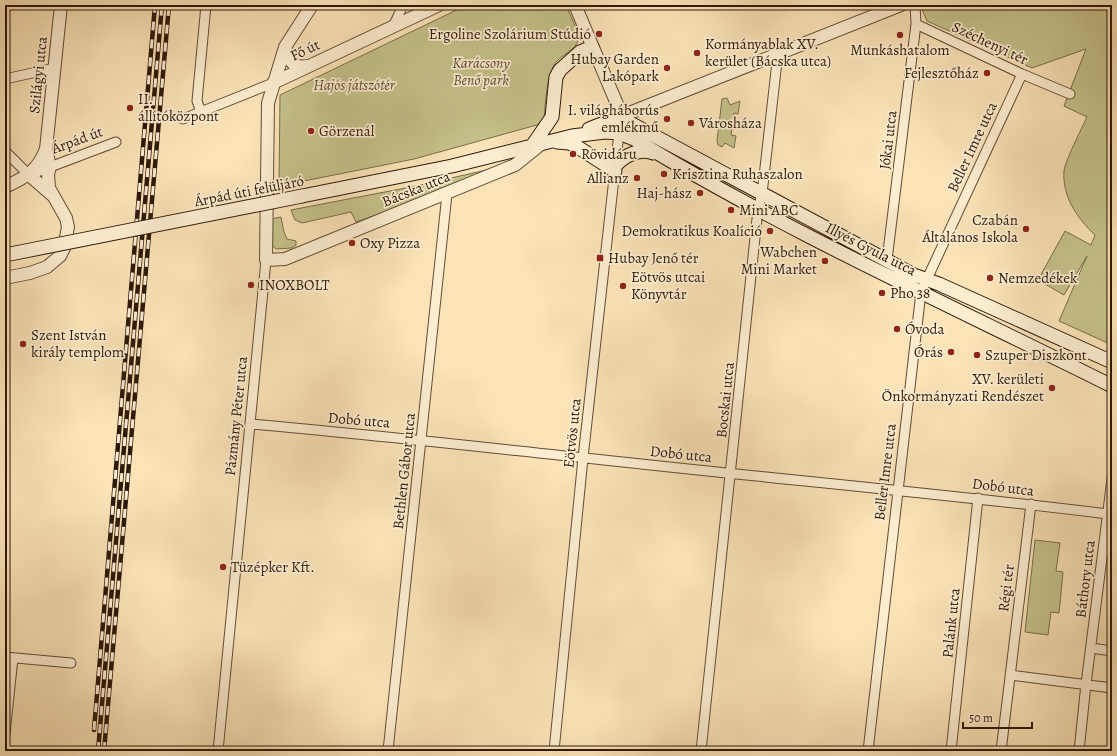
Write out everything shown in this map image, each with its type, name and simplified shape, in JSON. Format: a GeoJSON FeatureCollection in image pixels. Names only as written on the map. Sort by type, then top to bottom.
{"type":"FeatureCollection","features":[{"type":"Feature","properties":{"kind":"main road"},"geometry":{"type":"LineString","coordinates":[[592,47],[580,52],[560,70],[556,77],[552,117],[541,144],[569,143],[615,168],[624,158],[641,150],[647,150],[662,156]]}},
{"type":"Feature","properties":{"kind":"main road","name":"Illyés Gyula utca"},"geometry":{"type":"LineString","coordinates":[[619,117],[887,260],[926,279],[1112,362]]}},
{"type":"Feature","properties":{"kind":"main road","name":"Bácska utca"},"geometry":{"type":"LineString","coordinates":[[541,144],[572,136],[619,117]]}},
{"type":"Feature","properties":{"kind":"main road","name":"Bácska utca"},"geometry":{"type":"LineString","coordinates":[[572,136],[605,132],[620,133]]}},
{"type":"Feature","properties":{"kind":"main road","name":"Illyés Gyula utca"},"geometry":{"type":"LineString","coordinates":[[620,133],[634,139],[758,209],[921,292],[1112,386]]}},
{"type":"Feature","properties":{"kind":"main road","name":"Árpád úti felüljáró"},"geometry":{"type":"LineString","coordinates":[[5,255],[452,166],[541,144]]}},
{"type":"Feature","properties":{"kind":"street","name":"Szilágyi utca"},"geometry":{"type":"LineString","coordinates":[[29,175],[41,162],[46,149],[61,5]]}},
{"type":"Feature","properties":{"kind":"street"},"geometry":{"type":"LineString","coordinates":[[201,112],[197,101],[206,5]]}},
{"type":"Feature","properties":{"kind":"street","name":"Pázmány Péter utca"},"geometry":{"type":"LineString","coordinates":[[218,751],[266,260],[268,103],[285,47],[312,5]]}},
{"type":"Feature","properties":{"kind":"street"},"geometry":{"type":"LineString","coordinates":[[393,27],[403,5]]}},
{"type":"Feature","properties":{"kind":"street","name":"Fő út"},"geometry":{"type":"LineString","coordinates":[[183,119],[273,83],[439,5]]}},
{"type":"Feature","properties":{"kind":"street"},"geometry":{"type":"LineString","coordinates":[[575,5],[618,104],[619,117]]}},
{"type":"Feature","properties":{"kind":"street","name":"Bácska utca"},"geometry":{"type":"LineString","coordinates":[[619,117],[901,5]]}},
{"type":"Feature","properties":{"kind":"street"},"geometry":{"type":"LineString","coordinates":[[915,5],[916,24]]}},
{"type":"Feature","properties":{"kind":"street","name":"Széchenyi tér"},"geometry":{"type":"LineString","coordinates":[[916,24],[1022,74],[1070,94]]}},
{"type":"Feature","properties":{"kind":"street","name":"Jókai utca"},"geometry":{"type":"LineString","coordinates":[[887,260],[916,24]]}},
{"type":"Feature","properties":{"kind":"street"},"geometry":{"type":"LineString","coordinates":[[285,47],[292,65],[299,68],[309,66]]}},
{"type":"Feature","properties":{"kind":"street","name":"Bocskai utca"},"geometry":{"type":"LineString","coordinates":[[701,751],[758,209],[762,194],[778,53]]}},
{"type":"Feature","properties":{"kind":"street"},"geometry":{"type":"LineString","coordinates":[[5,79],[54,68]]}},
{"type":"Feature","properties":{"kind":"street","name":"Beller Imre utca"},"geometry":{"type":"LineString","coordinates":[[868,751],[921,292],[1022,74]]}},
{"type":"Feature","properties":{"kind":"street","name":"Eötvös utca"},"geometry":{"type":"LineString","coordinates":[[554,751],[583,458],[620,133],[619,117]]}},
{"type":"Feature","properties":{"kind":"street","name":"Árpád út"},"geometry":{"type":"LineString","coordinates":[[5,187],[29,175],[116,142]]}},
{"type":"Feature","properties":{"kind":"street","name":"Bácska utca"},"geometry":{"type":"LineString","coordinates":[[266,260],[284,259],[447,194],[515,165],[541,144]]}},
{"type":"Feature","properties":{"kind":"street","name":"Szilágyi utca"},"geometry":{"type":"LineString","coordinates":[[46,149],[50,167]]}},
{"type":"Feature","properties":{"kind":"street"},"geometry":{"type":"LineString","coordinates":[[5,151],[29,175]]}},
{"type":"Feature","properties":{"kind":"street","name":"Árpád út"},"geometry":{"type":"LineString","coordinates":[[5,278],[39,271],[60,256],[67,238],[68,227],[66,218],[53,196],[48,182],[50,167]]}},
{"type":"Feature","properties":{"kind":"street","name":"Árpád út"},"geometry":{"type":"LineString","coordinates":[[29,175],[53,196]]}},
{"type":"Feature","properties":{"kind":"street","name":"Bethlen Gábor utca"},"geometry":{"type":"LineString","coordinates":[[388,751],[447,194]]}},
{"type":"Feature","properties":{"kind":"street","name":"Dobó utca"},"geometry":{"type":"LineString","coordinates":[[251,424],[421,440],[731,474],[978,498],[1108,514]]}},
{"type":"Feature","properties":{"kind":"street","name":"Báthory utca"},"geometry":{"type":"LineString","coordinates":[[1079,751],[1112,479]]}},
{"type":"Feature","properties":{"kind":"street","name":"Palánk utca"},"geometry":{"type":"LineString","coordinates":[[952,751],[978,498]]}},
{"type":"Feature","properties":{"kind":"street","name":"Régi tér"},"geometry":{"type":"LineString","coordinates":[[1001,751],[1031,504]]}},
{"type":"Feature","properties":{"kind":"street"},"geometry":{"type":"LineString","coordinates":[[1091,648],[1112,651]]}},
{"type":"Feature","properties":{"kind":"street"},"geometry":{"type":"LineString","coordinates":[[5,734],[9,657],[71,663]]}},
{"type":"Feature","properties":{"kind":"street"},"geometry":{"type":"LineString","coordinates":[[1010,675],[1112,688]]}},
{"type":"Feature","properties":{"kind":"green space","name":"Karácsony Benő park"},"geometry":{"type":"Polygon","coordinates":[[[467,5],[566,5],[579,35],[578,40],[573,48],[557,61],[551,71],[544,118],[537,125],[414,159],[279,186],[280,95],[467,5]]]}},
{"type":"Feature","properties":{"kind":"green space"},"geometry":{"type":"Polygon","coordinates":[[[922,5],[1112,5],[1112,345],[1059,321],[1087,256],[1064,295],[1038,280],[1065,231],[1091,245],[1095,235],[1077,215],[1072,207],[1064,181],[1064,171],[1067,160],[1087,117],[1064,106],[1086,49],[1032,68],[927,21],[921,7],[922,5]]]}},
{"type":"Feature","properties":{"kind":"green space"},"geometry":{"type":"Polygon","coordinates":[[[727,98],[730,105],[740,101],[738,114],[734,113],[731,135],[736,136],[734,148],[725,143],[722,147],[718,145],[717,141],[722,99],[727,98]]]}},
{"type":"Feature","properties":{"kind":"green space"},"geometry":{"type":"Polygon","coordinates":[[[504,166],[457,186],[356,222],[351,212],[302,223],[295,220],[291,210],[416,186],[504,166]]]}},
{"type":"Feature","properties":{"kind":"green space"},"geometry":{"type":"Polygon","coordinates":[[[281,217],[287,239],[296,241],[296,245],[292,248],[276,249],[271,244],[271,219],[281,217]]]}},
{"type":"Feature","properties":{"kind":"green space"},"geometry":{"type":"Polygon","coordinates":[[[1035,540],[1060,543],[1056,571],[1063,572],[1059,613],[1051,612],[1048,635],[1025,632],[1035,540]]]}},
{"type":"Feature","properties":{"kind":"railway"},"geometry":{"type":"LineString","coordinates":[[94,730],[155,5]]}},
{"type":"Feature","properties":{"kind":"railway"},"geometry":{"type":"LineString","coordinates":[[98,751],[162,5]]}},
{"type":"Feature","properties":{"kind":"railway"},"geometry":{"type":"LineString","coordinates":[[104,751],[169,5]]}},
{"type":"Feature","properties":{"kind":"place","name":"Ergoline Szolárium Stúdió"},"geometry":{"type":"Point","coordinates":[599,34]}},
{"type":"Feature","properties":{"kind":"place","name":"Munkáshatalom"},"geometry":{"type":"Point","coordinates":[900,35]}},
{"type":"Feature","properties":{"kind":"place","name":"Kormányablak XV. kerület (Bácska utca)"},"geometry":{"type":"Point","coordinates":[697,53]}},
{"type":"Feature","properties":{"kind":"place","name":"Hubay Garden Lakópark"},"geometry":{"type":"Point","coordinates":[667,68]}},
{"type":"Feature","properties":{"kind":"place","name":"Fejlesztőház"},"geometry":{"type":"Point","coordinates":[987,73]}},
{"type":"Feature","properties":{"kind":"place","name":"II. állítóközpont"},"geometry":{"type":"Point","coordinates":[130,108]}},
{"type":"Feature","properties":{"kind":"place","name":"I. világháborús emlékmű"},"geometry":{"type":"Point","coordinates":[667,119]}},
{"type":"Feature","properties":{"kind":"place","name":"Városháza"},"geometry":{"type":"Point","coordinates":[691,123]}},
{"type":"Feature","properties":{"kind":"place","name":"Görzenál"},"geometry":{"type":"Point","coordinates":[311,131]}},
{"type":"Feature","properties":{"kind":"place","name":"Rövidáru"},"geometry":{"type":"Point","coordinates":[573,154]}},
{"type":"Feature","properties":{"kind":"place","name":"Krisztina Ruhaszalon"},"geometry":{"type":"Point","coordinates":[664,174]}},
{"type":"Feature","properties":{"kind":"place","name":"Allianz"},"geometry":{"type":"Point","coordinates":[637,178]}},
{"type":"Feature","properties":{"kind":"place","name":"Haj-hász"},"geometry":{"type":"Point","coordinates":[700,193]}},
{"type":"Feature","properties":{"kind":"place","name":"Mini ABC"},"geometry":{"type":"Point","coordinates":[731,210]}},
{"type":"Feature","properties":{"kind":"place","name":"Czabán Általános Iskola"},"geometry":{"type":"Point","coordinates":[1026,229]}},
{"type":"Feature","properties":{"kind":"place","name":"Demokratikus Koalíció"},"geometry":{"type":"Point","coordinates":[770,231]}},
{"type":"Feature","properties":{"kind":"place","name":"Oxy Pizza"},"geometry":{"type":"Point","coordinates":[352,243]}},
{"type":"Feature","properties":{"kind":"place","name":"Hubay Jenő tér"},"geometry":{"type":"Point","coordinates":[600,258]}},
{"type":"Feature","properties":{"kind":"place","name":"Wabchen Mini Market"},"geometry":{"type":"Point","coordinates":[825,261]}},
{"type":"Feature","properties":{"kind":"place","name":"Nemzedékek"},"geometry":{"type":"Point","coordinates":[990,278]}},
{"type":"Feature","properties":{"kind":"place","name":"INOXBOLT"},"geometry":{"type":"Point","coordinates":[251,285]}},
{"type":"Feature","properties":{"kind":"place","name":"Eötvös utcai Könyvtár"},"geometry":{"type":"Point","coordinates":[623,286]}},
{"type":"Feature","properties":{"kind":"place","name":"Pho 38"},"geometry":{"type":"Point","coordinates":[882,293]}},
{"type":"Feature","properties":{"kind":"place","name":"Óvoda"},"geometry":{"type":"Point","coordinates":[897,329]}},
{"type":"Feature","properties":{"kind":"place","name":"Szent István király templom"},"geometry":{"type":"Point","coordinates":[23,344]}},
{"type":"Feature","properties":{"kind":"place","name":"Órás"},"geometry":{"type":"Point","coordinates":[951,352]}},
{"type":"Feature","properties":{"kind":"place","name":"Szuper Diszkont"},"geometry":{"type":"Point","coordinates":[977,355]}},
{"type":"Feature","properties":{"kind":"place","name":"XV. kerületi Önkormányzati Rendészet"},"geometry":{"type":"Point","coordinates":[1052,388]}},
{"type":"Feature","properties":{"kind":"place","name":"Tüzépker Kft."},"geometry":{"type":"Point","coordinates":[223,567]}},
{"type":"Feature","properties":{"kind":"park label","name":"Hajós játszótér"},"geometry":{"type":"Point","coordinates":[354,85]}}]}
